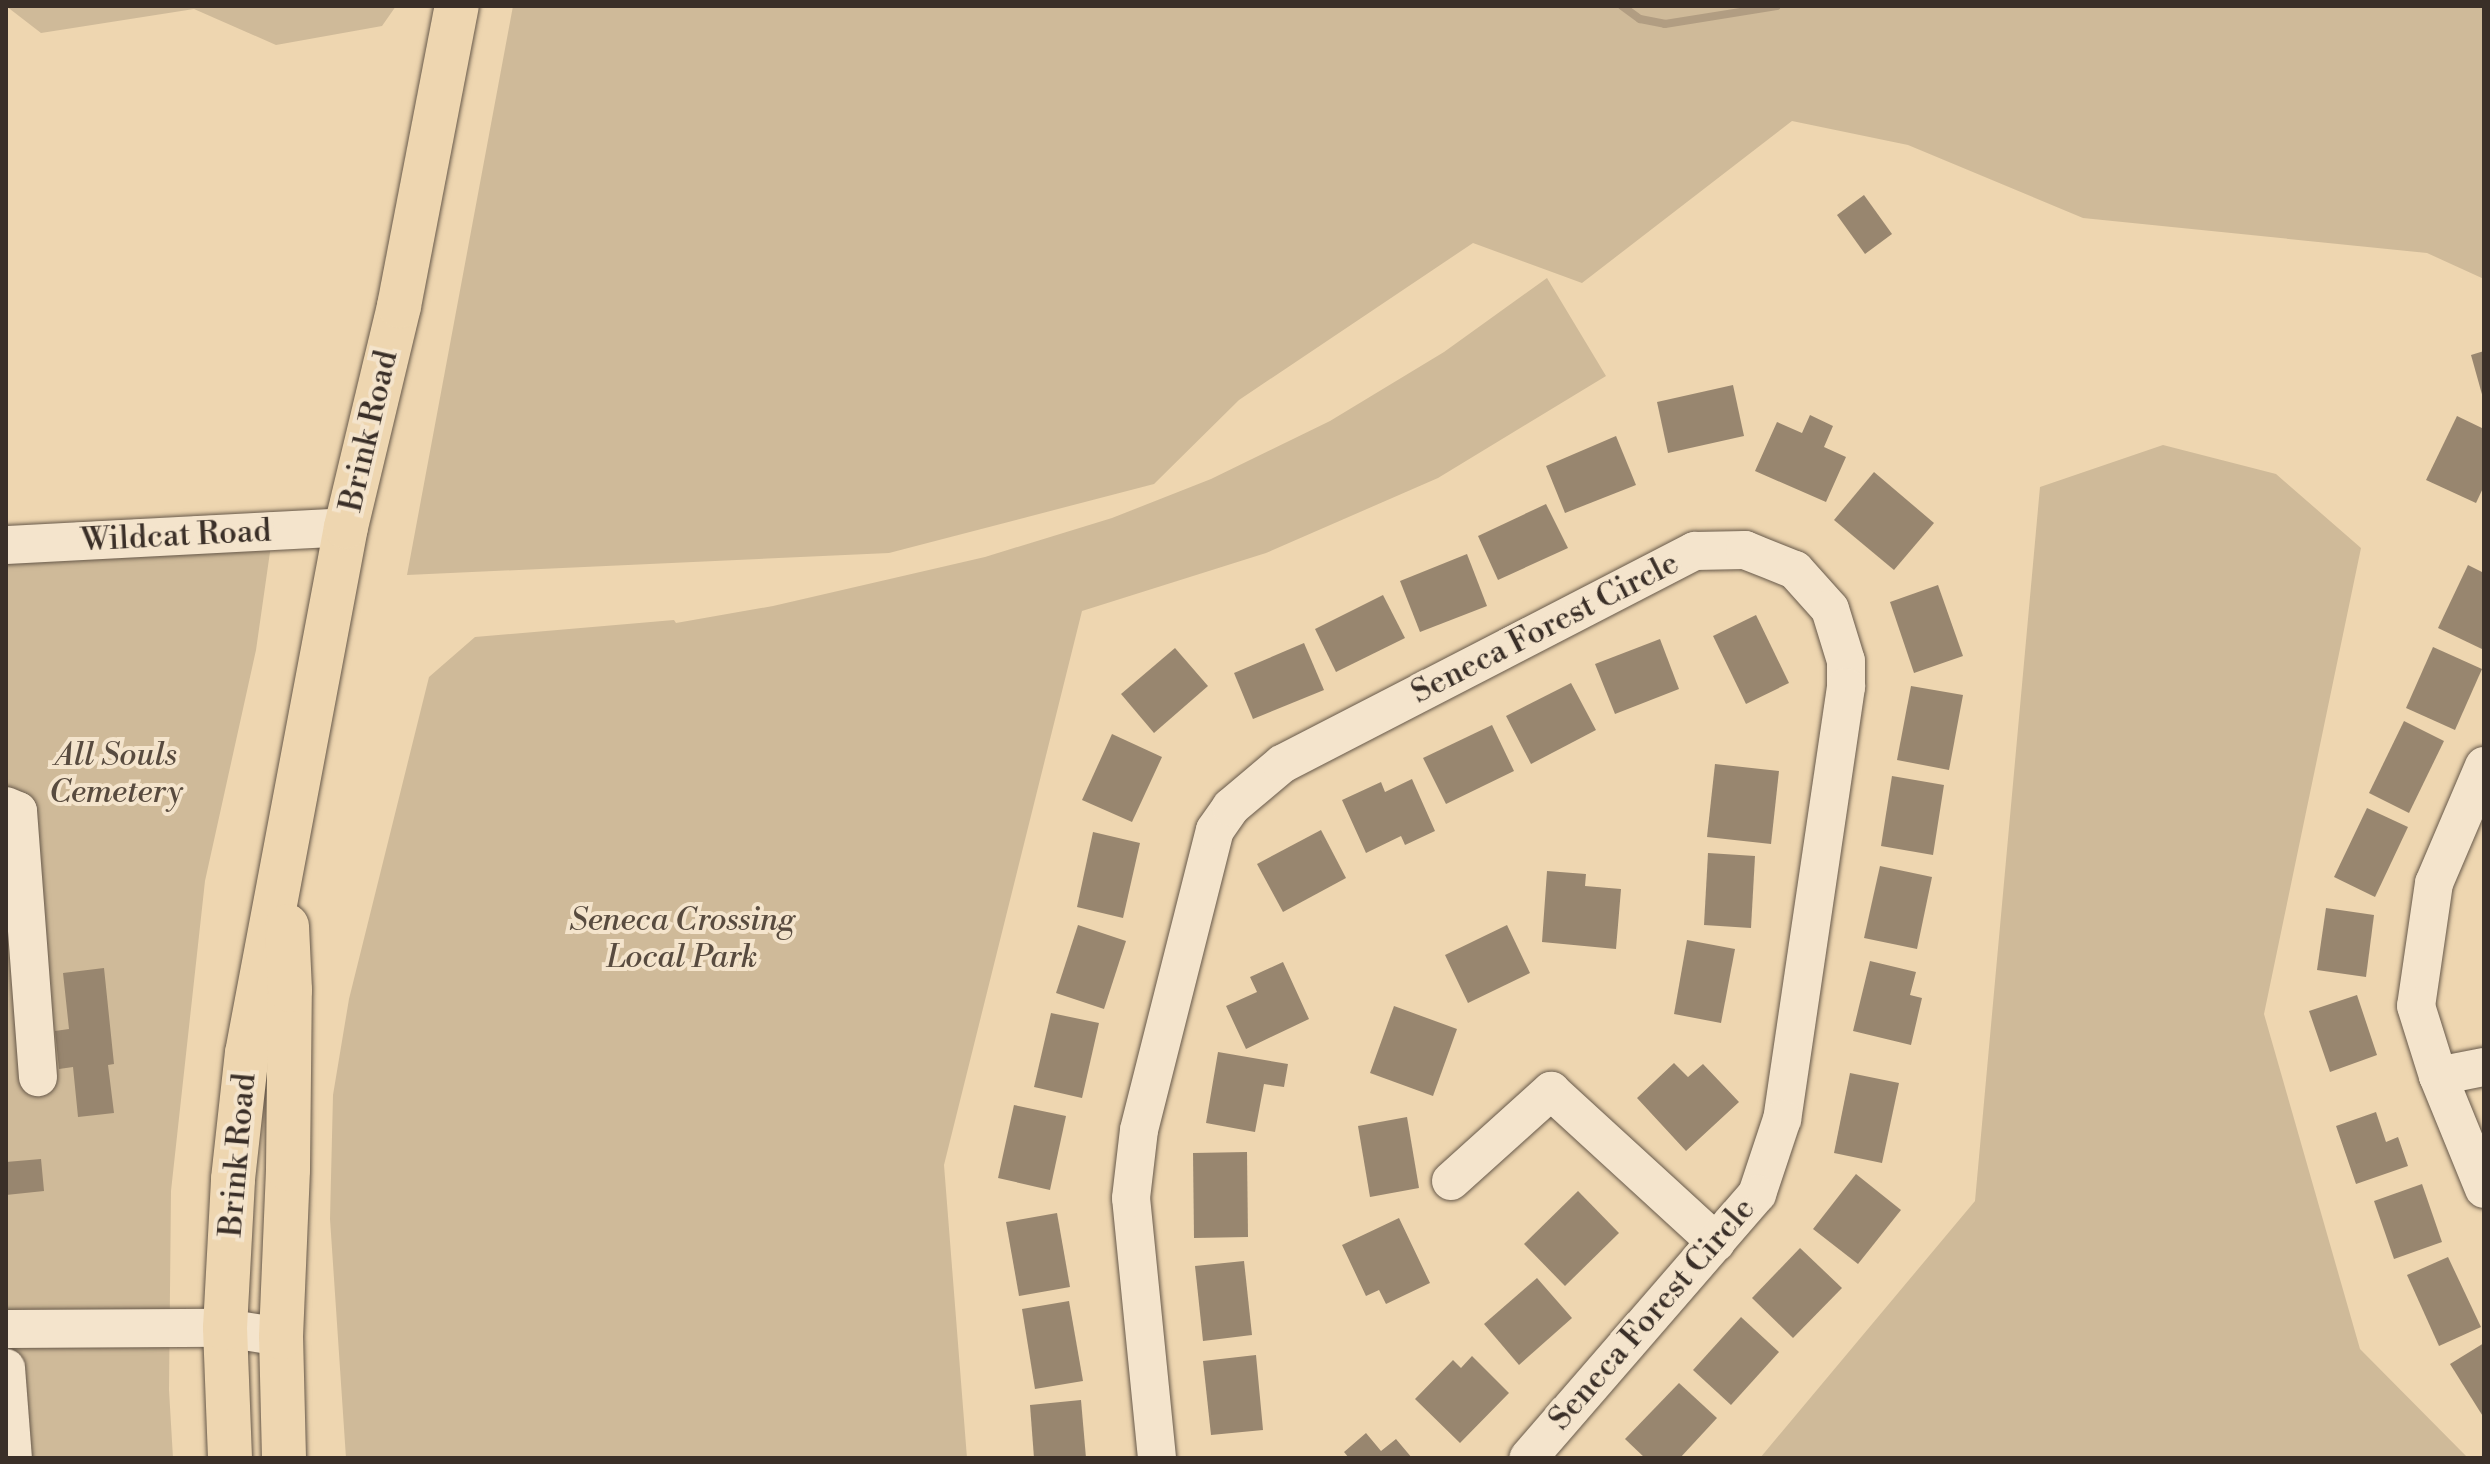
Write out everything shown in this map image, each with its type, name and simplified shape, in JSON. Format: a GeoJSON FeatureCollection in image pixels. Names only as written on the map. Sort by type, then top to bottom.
{"type":"FeatureCollection","features":[{"type":"Feature","properties":{"kind":"main road","name":"Brink Road"},"geometry":{"type":"LineString","coordinates":[[230,1458],[225,1328],[233,1179],[247,1053],[346,527],[399,306],[457,6]]}},
{"type":"Feature","properties":{"kind":"main road","name":"Brink Road"},"geometry":{"type":"LineString","coordinates":[[284,856],[290,1005],[288,1169],[281,1337],[284,1458]]}},
{"type":"Feature","properties":{"kind":"street","name":"Wildcat Road"},"geometry":{"type":"LineString","coordinates":[[6,545],[346,527]]}},
{"type":"Feature","properties":{"kind":"street","name":"Seneca Forest Circle"},"geometry":{"type":"LineString","coordinates":[[1157,1458],[1131,1198],[1139,1130],[1215,830],[1231,807],[1282,764],[1695,551],[1745,550],[1795,570],[1830,609],[1846,661],[1846,687],[1782,1119],[1757,1194],[1528,1458]]}},
{"type":"Feature","properties":{"kind":"street"},"geometry":{"type":"LineString","coordinates":[[2484,766],[2434,883],[2416,1006],[2438,1076],[2484,1189]]}},
{"type":"Feature","properties":{"kind":"street"},"geometry":{"type":"LineString","coordinates":[[6,806],[18,811],[38,1077]]}},
{"type":"Feature","properties":{"kind":"street"},"geometry":{"type":"LineString","coordinates":[[2438,1076],[2484,1067]]}},
{"type":"Feature","properties":{"kind":"street"},"geometry":{"type":"LineString","coordinates":[[1451,1181],[1551,1091],[1716,1242]]}},
{"type":"Feature","properties":{"kind":"street"},"geometry":{"type":"LineString","coordinates":[[6,1329],[225,1328],[281,1337]]}},
{"type":"Feature","properties":{"kind":"street"},"geometry":{"type":"LineString","coordinates":[[6,1368],[13,1458]]}},
{"type":"Feature","properties":{"kind":"green space"},"geometry":{"type":"Polygon","coordinates":[[[6,6],[396,6],[382,26],[276,45],[194,9],[41,33],[6,6]]]}},
{"type":"Feature","properties":{"kind":"green space"},"geometry":{"type":"Polygon","coordinates":[[[513,6],[2484,6],[2484,279],[2427,253],[2083,218],[1908,145],[1792,121],[1582,283],[1473,243],[1239,400],[1154,484],[889,553],[407,575],[513,6]]]}},
{"type":"Feature","properties":{"kind":"green space","name":"Seneca Crossing Local Park"},"geometry":{"type":"Polygon","coordinates":[[[1547,278],[1606,376],[1438,478],[1266,553],[1082,611],[944,1165],[967,1458],[346,1458],[330,1219],[333,1095],[349,999],[429,677],[475,637],[674,620],[676,623],[773,606],[985,557],[1112,518],[1211,479],[1330,421],[1444,352],[1547,278]]]}},
{"type":"Feature","properties":{"kind":"green space"},"geometry":{"type":"Polygon","coordinates":[[[2163,445],[2276,474],[2361,548],[2264,1014],[2360,1349],[2468,1458],[1760,1458],[1975,1201],[2040,487],[2163,445]]]}},
{"type":"Feature","properties":{"kind":"green space","name":"All Souls Cemetery"},"geometry":{"type":"Polygon","coordinates":[[[273,531],[256,650],[205,881],[171,1191],[169,1390],[173,1458],[6,1458],[6,545],[273,531]]]}},
{"type":"Feature","properties":{"kind":"building"},"geometry":{"type":"Polygon","coordinates":[[[1864,195],[1892,234],[1865,254],[1837,215],[1864,195]]]}},
{"type":"Feature","properties":{"kind":"building"},"geometry":{"type":"Polygon","coordinates":[[[2484,351],[2484,398],[2483,398],[2471,355],[2484,351]]]}},
{"type":"Feature","properties":{"kind":"building"},"geometry":{"type":"Polygon","coordinates":[[[1733,385],[1744,436],[1668,453],[1657,402],[1733,385]]]}},
{"type":"Feature","properties":{"kind":"building"},"geometry":{"type":"Polygon","coordinates":[[[1810,415],[1833,426],[1824,447],[1846,457],[1826,502],[1755,471],[1777,422],[1802,433],[1810,415]]]}},
{"type":"Feature","properties":{"kind":"building"},"geometry":{"type":"Polygon","coordinates":[[[2457,416],[2484,429],[2484,486],[2476,503],[2426,480],[2457,416]]]}},
{"type":"Feature","properties":{"kind":"building"},"geometry":{"type":"Polygon","coordinates":[[[1616,436],[1636,485],[1565,513],[1546,466],[1616,436]]]}},
{"type":"Feature","properties":{"kind":"building"},"geometry":{"type":"Polygon","coordinates":[[[1874,472],[1934,523],[1894,570],[1834,520],[1874,472]]]}},
{"type":"Feature","properties":{"kind":"building"},"geometry":{"type":"Polygon","coordinates":[[[1546,504],[1568,548],[1498,580],[1478,536],[1546,504]]]}},
{"type":"Feature","properties":{"kind":"building"},"geometry":{"type":"Polygon","coordinates":[[[1467,554],[1487,606],[1420,632],[1400,581],[1467,554]]]}},
{"type":"Feature","properties":{"kind":"building"},"geometry":{"type":"Polygon","coordinates":[[[2468,565],[2484,573],[2484,650],[2438,628],[2468,565]]]}},
{"type":"Feature","properties":{"kind":"building"},"geometry":{"type":"Polygon","coordinates":[[[1938,585],[1963,656],[1914,673],[1890,602],[1938,585]]]}},
{"type":"Feature","properties":{"kind":"building"},"geometry":{"type":"Polygon","coordinates":[[[1383,595],[1405,638],[1336,672],[1315,629],[1383,595]]]}},
{"type":"Feature","properties":{"kind":"building"},"geometry":{"type":"Polygon","coordinates":[[[1756,615],[1789,683],[1746,704],[1713,636],[1756,615]]]}},
{"type":"Feature","properties":{"kind":"building"},"geometry":{"type":"Polygon","coordinates":[[[1660,639],[1679,689],[1615,714],[1595,664],[1660,639]]]}},
{"type":"Feature","properties":{"kind":"building"},"geometry":{"type":"Polygon","coordinates":[[[1304,643],[1324,690],[1253,719],[1234,673],[1304,643]]]}},
{"type":"Feature","properties":{"kind":"building"},"geometry":{"type":"Polygon","coordinates":[[[2433,647],[2482,669],[2455,730],[2406,708],[2433,647]]]}},
{"type":"Feature","properties":{"kind":"building"},"geometry":{"type":"Polygon","coordinates":[[[1175,648],[1208,686],[1154,733],[1121,694],[1175,648]]]}},
{"type":"Feature","properties":{"kind":"building"},"geometry":{"type":"Polygon","coordinates":[[[1571,683],[1596,730],[1531,764],[1506,716],[1571,683]]]}},
{"type":"Feature","properties":{"kind":"building"},"geometry":{"type":"Polygon","coordinates":[[[1911,686],[1963,695],[1949,770],[1897,760],[1911,686]]]}},
{"type":"Feature","properties":{"kind":"building"},"geometry":{"type":"Polygon","coordinates":[[[2404,721],[2444,741],[2409,813],[2369,793],[2404,721]]]}},
{"type":"Feature","properties":{"kind":"building"},"geometry":{"type":"Polygon","coordinates":[[[1492,725],[1514,771],[1446,804],[1423,758],[1492,725]]]}},
{"type":"Feature","properties":{"kind":"building"},"geometry":{"type":"Polygon","coordinates":[[[1112,734],[1162,757],[1132,822],[1082,800],[1112,734]]]}},
{"type":"Feature","properties":{"kind":"building"},"geometry":{"type":"Polygon","coordinates":[[[1715,764],[1779,771],[1771,844],[1707,837],[1715,764]]]}},
{"type":"Feature","properties":{"kind":"building"},"geometry":{"type":"Polygon","coordinates":[[[1892,776],[1944,785],[1933,855],[1881,846],[1892,776]]]}},
{"type":"Feature","properties":{"kind":"building"},"geometry":{"type":"Polygon","coordinates":[[[1412,779],[1435,831],[1405,845],[1401,836],[1366,853],[1342,800],[1381,782],[1385,792],[1412,779]]]}},
{"type":"Feature","properties":{"kind":"building"},"geometry":{"type":"Polygon","coordinates":[[[2367,808],[2408,827],[2375,897],[2334,877],[2367,808]]]}},
{"type":"Feature","properties":{"kind":"building"},"geometry":{"type":"Polygon","coordinates":[[[1321,830],[1346,878],[1283,912],[1257,864],[1321,830]]]}},
{"type":"Feature","properties":{"kind":"building"},"geometry":{"type":"Polygon","coordinates":[[[1093,832],[1140,843],[1123,918],[1077,907],[1093,832]]]}},
{"type":"Feature","properties":{"kind":"building"},"geometry":{"type":"Polygon","coordinates":[[[1708,853],[1755,856],[1751,928],[1704,925],[1708,853]]]}},
{"type":"Feature","properties":{"kind":"building"},"geometry":{"type":"Polygon","coordinates":[[[1880,866],[1932,877],[1917,949],[1864,938],[1880,866]]]}},
{"type":"Feature","properties":{"kind":"building"},"geometry":{"type":"Polygon","coordinates":[[[1547,871],[1586,874],[1585,886],[1621,889],[1616,949],[1542,942],[1547,871]]]}},
{"type":"Feature","properties":{"kind":"building"},"geometry":{"type":"Polygon","coordinates":[[[2326,908],[2374,915],[2366,977],[2317,970],[2326,908]]]}},
{"type":"Feature","properties":{"kind":"building"},"geometry":{"type":"Polygon","coordinates":[[[1078,925],[1126,941],[1104,1009],[1056,993],[1078,925]]]}},
{"type":"Feature","properties":{"kind":"building"},"geometry":{"type":"Polygon","coordinates":[[[1507,925],[1530,973],[1468,1003],[1445,955],[1507,925]]]}},
{"type":"Feature","properties":{"kind":"building"},"geometry":{"type":"Polygon","coordinates":[[[1687,940],[1735,949],[1721,1023],[1674,1014],[1687,940]]]}},
{"type":"Feature","properties":{"kind":"building"},"geometry":{"type":"Polygon","coordinates":[[[1870,961],[1916,972],[1910,995],[1922,998],[1911,1045],[1853,1031],[1870,961]]]}},
{"type":"Feature","properties":{"kind":"building"},"geometry":{"type":"Polygon","coordinates":[[[1283,962],[1309,1019],[1246,1049],[1226,1006],[1257,992],[1250,977],[1283,962]]]}},
{"type":"Feature","properties":{"kind":"building"},"geometry":{"type":"Polygon","coordinates":[[[104,968],[114,1064],[108,1065],[114,1113],[78,1117],[73,1067],[59,1069],[55,1031],[69,1029],[63,973],[104,968]]]}},
{"type":"Feature","properties":{"kind":"building"},"geometry":{"type":"Polygon","coordinates":[[[2357,995],[2377,1055],[2330,1072],[2309,1011],[2357,995]]]}},
{"type":"Feature","properties":{"kind":"building"},"geometry":{"type":"Polygon","coordinates":[[[1394,1006],[1457,1029],[1433,1096],[1370,1073],[1394,1006]]]}},
{"type":"Feature","properties":{"kind":"building"},"geometry":{"type":"Polygon","coordinates":[[[1051,1013],[1099,1023],[1082,1098],[1034,1087],[1051,1013]]]}},
{"type":"Feature","properties":{"kind":"building"},"geometry":{"type":"Polygon","coordinates":[[[1218,1052],[1288,1064],[1284,1087],[1264,1084],[1255,1132],[1206,1123],[1218,1052]]]}},
{"type":"Feature","properties":{"kind":"building"},"geometry":{"type":"Polygon","coordinates":[[[1674,1063],[1688,1077],[1703,1064],[1739,1102],[1686,1151],[1637,1098],[1674,1063]]]}},
{"type":"Feature","properties":{"kind":"building"},"geometry":{"type":"Polygon","coordinates":[[[1850,1073],[1899,1083],[1882,1163],[1834,1153],[1850,1073]]]}},
{"type":"Feature","properties":{"kind":"building"},"geometry":{"type":"Polygon","coordinates":[[[1014,1105],[1066,1116],[1050,1190],[998,1178],[1014,1105]]]}},
{"type":"Feature","properties":{"kind":"building"},"geometry":{"type":"Polygon","coordinates":[[[2376,1112],[2386,1142],[2398,1137],[2408,1166],[2356,1184],[2336,1126],[2376,1112]]]}},
{"type":"Feature","properties":{"kind":"building"},"geometry":{"type":"Polygon","coordinates":[[[1407,1117],[1419,1188],[1370,1197],[1358,1126],[1407,1117]]]}},
{"type":"Feature","properties":{"kind":"building"},"geometry":{"type":"Polygon","coordinates":[[[1247,1152],[1248,1237],[1194,1238],[1193,1153],[1247,1152]]]}},
{"type":"Feature","properties":{"kind":"building"},"geometry":{"type":"Polygon","coordinates":[[[41,1159],[44,1191],[6,1195],[6,1162],[41,1159]]]}},
{"type":"Feature","properties":{"kind":"building"},"geometry":{"type":"Polygon","coordinates":[[[1856,1174],[1901,1210],[1858,1264],[1813,1229],[1856,1174]]]}},
{"type":"Feature","properties":{"kind":"building"},"geometry":{"type":"Polygon","coordinates":[[[2422,1184],[2442,1242],[2394,1259],[2374,1201],[2422,1184]]]}},
{"type":"Feature","properties":{"kind":"building"},"geometry":{"type":"Polygon","coordinates":[[[1578,1191],[1619,1233],[1565,1286],[1524,1244],[1578,1191]]]}},
{"type":"Feature","properties":{"kind":"building"},"geometry":{"type":"Polygon","coordinates":[[[1057,1213],[1070,1287],[1019,1296],[1006,1222],[1057,1213]]]}},
{"type":"Feature","properties":{"kind":"building"},"geometry":{"type":"Polygon","coordinates":[[[1399,1218],[1430,1283],[1386,1304],[1379,1290],[1366,1296],[1342,1245],[1399,1218]]]}},
{"type":"Feature","properties":{"kind":"building"},"geometry":{"type":"Polygon","coordinates":[[[1800,1248],[1842,1288],[1793,1338],[1752,1298],[1800,1248]]]}},
{"type":"Feature","properties":{"kind":"building"},"geometry":{"type":"Polygon","coordinates":[[[2448,1257],[2481,1327],[2439,1346],[2407,1275],[2448,1257]]]}},
{"type":"Feature","properties":{"kind":"building"},"geometry":{"type":"Polygon","coordinates":[[[1244,1261],[1252,1335],[1203,1341],[1195,1266],[1244,1261]]]}},
{"type":"Feature","properties":{"kind":"building"},"geometry":{"type":"Polygon","coordinates":[[[1537,1278],[1572,1318],[1519,1365],[1484,1324],[1537,1278]]]}},
{"type":"Feature","properties":{"kind":"building"},"geometry":{"type":"Polygon","coordinates":[[[1069,1301],[1083,1381],[1035,1389],[1022,1309],[1069,1301]]]}},
{"type":"Feature","properties":{"kind":"building"},"geometry":{"type":"Polygon","coordinates":[[[1741,1317],[1779,1352],[1731,1405],[1693,1370],[1741,1317]]]}},
{"type":"Feature","properties":{"kind":"building"},"geometry":{"type":"Polygon","coordinates":[[[2484,1343],[2484,1418],[2450,1364],[2484,1343]]]}},
{"type":"Feature","properties":{"kind":"building"},"geometry":{"type":"Polygon","coordinates":[[[1256,1355],[1263,1430],[1211,1435],[1203,1361],[1256,1355]]]}},
{"type":"Feature","properties":{"kind":"building"},"geometry":{"type":"Polygon","coordinates":[[[1472,1356],[1509,1393],[1460,1443],[1415,1399],[1453,1360],[1461,1368],[1472,1356]]]}},
{"type":"Feature","properties":{"kind":"building"},"geometry":{"type":"Polygon","coordinates":[[[1679,1383],[1717,1418],[1680,1458],[1645,1458],[1625,1439],[1679,1383]]]}},
{"type":"Feature","properties":{"kind":"building"},"geometry":{"type":"Polygon","coordinates":[[[1081,1400],[1086,1458],[1034,1458],[1030,1405],[1081,1400]]]}},
{"type":"Feature","properties":{"kind":"building"},"geometry":{"type":"Polygon","coordinates":[[[1366,1433],[1381,1451],[1396,1439],[1412,1458],[1349,1458],[1344,1452],[1366,1433]]]}},
{"type":"Feature","properties":{"kind":"waterway"},"geometry":{"type":"LineString","coordinates":[[1622,6],[1640,19],[1665,24],[1777,6]]}}]}
